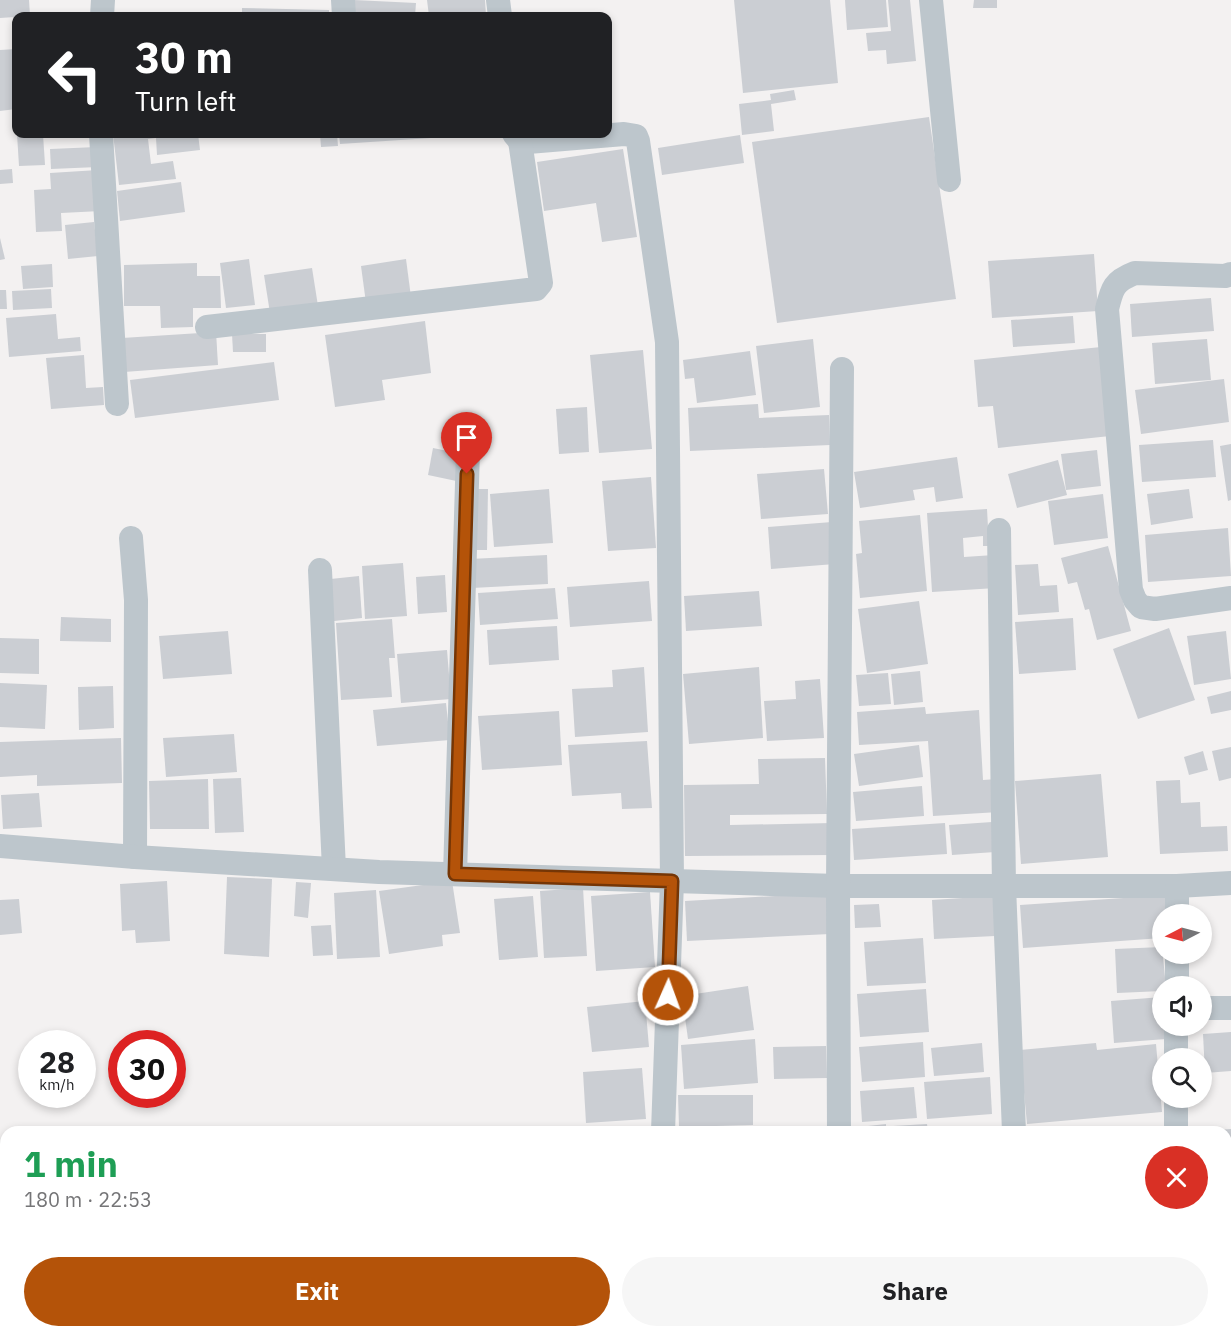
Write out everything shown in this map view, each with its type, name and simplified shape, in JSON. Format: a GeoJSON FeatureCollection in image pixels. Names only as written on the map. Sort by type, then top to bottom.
{"type":"FeatureCollection","features":[{"type":"Feature","properties":{"kind":"street"},"geometry":{"type":"LineString","coordinates":[[931,0],[949,180]]}},
{"type":"Feature","properties":{"kind":"street"},"geometry":{"type":"LineString","coordinates":[[612,135],[636,136],[638,141],[667,342],[672,881],[663,1126]]}},
{"type":"Feature","properties":{"kind":"street"},"geometry":{"type":"LineString","coordinates":[[101,138],[117,404]]}},
{"type":"Feature","properties":{"kind":"street"},"geometry":{"type":"LineString","coordinates":[[207,327],[536,289],[541,283],[517,138]]}},
{"type":"Feature","properties":{"kind":"street"},"geometry":{"type":"LineString","coordinates":[[519,138],[528,142],[578,138]]}},
{"type":"Feature","properties":{"kind":"street"},"geometry":{"type":"LineString","coordinates":[[1231,274],[1225,276],[1135,273],[1122,278],[1112,287],[1107,309],[1131,590],[1135,600],[1141,607],[1155,609],[1231,598]]}},
{"type":"Feature","properties":{"kind":"street"},"geometry":{"type":"LineString","coordinates":[[839,1126],[838,886],[842,369]]}},
{"type":"Feature","properties":{"kind":"street"},"geometry":{"type":"LineString","coordinates":[[455,874],[468,451]]}},
{"type":"Feature","properties":{"kind":"street"},"geometry":{"type":"LineString","coordinates":[[999,530],[1004,886],[1014,1126]]}},
{"type":"Feature","properties":{"kind":"street"},"geometry":{"type":"LineString","coordinates":[[131,538],[136,600],[135,857]]}},
{"type":"Feature","properties":{"kind":"street"},"geometry":{"type":"LineString","coordinates":[[320,570],[334,869]]}},
{"type":"Feature","properties":{"kind":"street"},"geometry":{"type":"LineString","coordinates":[[0,846],[334,869],[838,886],[1177,886],[1231,882]]}},
{"type":"Feature","properties":{"kind":"street"},"geometry":{"type":"LineString","coordinates":[[1177,886],[1177,904]]}},
{"type":"Feature","properties":{"kind":"street"},"geometry":{"type":"LineString","coordinates":[[1212,1008],[1231,1008]]}},
{"type":"Feature","properties":{"kind":"street"},"geometry":{"type":"LineString","coordinates":[[1176,1108],[1176,1126]]}},
{"type":"Feature","properties":{"kind":"building"},"geometry":{"type":"Polygon","coordinates":[[[0,0],[29,0],[30,12],[12,12],[12,17],[0,18],[0,0]]]}},
{"type":"Feature","properties":{"kind":"building"},"geometry":{"type":"Polygon","coordinates":[[[354,0],[416,3],[415,12],[352,12],[354,0]]]}},
{"type":"Feature","properties":{"kind":"building"},"geometry":{"type":"Polygon","coordinates":[[[427,0],[485,0],[486,12],[428,12],[427,0]]]}},
{"type":"Feature","properties":{"kind":"building"},"geometry":{"type":"Polygon","coordinates":[[[734,0],[830,0],[838,83],[743,93],[734,0]]]}},
{"type":"Feature","properties":{"kind":"building"},"geometry":{"type":"Polygon","coordinates":[[[845,0],[886,0],[888,27],[847,30],[845,0]]]}},
{"type":"Feature","properties":{"kind":"building"},"geometry":{"type":"Polygon","coordinates":[[[888,0],[910,0],[916,61],[887,64],[886,50],[868,51],[866,33],[891,31],[888,0]]]}},
{"type":"Feature","properties":{"kind":"building"},"geometry":{"type":"Polygon","coordinates":[[[974,0],[997,0],[997,8],[973,8],[974,0]]]}},
{"type":"Feature","properties":{"kind":"building"},"geometry":{"type":"Polygon","coordinates":[[[242,8],[329,10],[329,12],[242,12],[242,8]]]}},
{"type":"Feature","properties":{"kind":"building"},"geometry":{"type":"Polygon","coordinates":[[[12,49],[12,110],[0,111],[0,50],[12,49]]]}},
{"type":"Feature","properties":{"kind":"building"},"geometry":{"type":"Polygon","coordinates":[[[794,90],[796,100],[771,104],[774,131],[742,135],[739,104],[771,100],[770,94],[794,90]]]}},
{"type":"Feature","properties":{"kind":"building"},"geometry":{"type":"Polygon","coordinates":[[[929,117],[956,299],[777,323],[752,142],[929,117]]]}},
{"type":"Feature","properties":{"kind":"building"},"geometry":{"type":"Polygon","coordinates":[[[740,135],[744,163],[662,175],[658,148],[740,135]]]}},
{"type":"Feature","properties":{"kind":"building"},"geometry":{"type":"Polygon","coordinates":[[[17,138],[43,138],[45,165],[19,166],[17,138]]]}},
{"type":"Feature","properties":{"kind":"building"},"geometry":{"type":"Polygon","coordinates":[[[113,138],[156,138],[148,139],[151,164],[173,161],[176,179],[119,185],[113,138]]]}},
{"type":"Feature","properties":{"kind":"building"},"geometry":{"type":"Polygon","coordinates":[[[156,138],[198,138],[200,150],[157,155],[156,138]]]}},
{"type":"Feature","properties":{"kind":"building"},"geometry":{"type":"Polygon","coordinates":[[[320,138],[337,138],[338,146],[321,147],[320,138]]]}},
{"type":"Feature","properties":{"kind":"building"},"geometry":{"type":"Polygon","coordinates":[[[339,138],[431,138],[340,144],[339,138]]]}},
{"type":"Feature","properties":{"kind":"building"},"geometry":{"type":"Polygon","coordinates":[[[97,147],[98,167],[51,169],[50,149],[97,147]]]}},
{"type":"Feature","properties":{"kind":"building"},"geometry":{"type":"Polygon","coordinates":[[[623,149],[637,237],[602,242],[596,203],[544,211],[537,162],[623,149]]]}},
{"type":"Feature","properties":{"kind":"building"},"geometry":{"type":"Polygon","coordinates":[[[12,169],[13,183],[0,184],[0,170],[12,169]]]}},
{"type":"Feature","properties":{"kind":"building"},"geometry":{"type":"Polygon","coordinates":[[[98,170],[101,211],[61,213],[62,231],[36,232],[34,190],[51,189],[50,173],[98,170]]]}},
{"type":"Feature","properties":{"kind":"building"},"geometry":{"type":"Polygon","coordinates":[[[181,182],[185,212],[120,221],[117,191],[181,182]]]}},
{"type":"Feature","properties":{"kind":"building"},"geometry":{"type":"Polygon","coordinates":[[[94,222],[98,256],[68,259],[65,225],[94,222]]]}},
{"type":"Feature","properties":{"kind":"building"},"geometry":{"type":"Polygon","coordinates":[[[0,238],[5,259],[0,260],[0,238]]]}},
{"type":"Feature","properties":{"kind":"building"},"geometry":{"type":"Polygon","coordinates":[[[1094,254],[1098,311],[992,318],[988,261],[1094,254]]]}},
{"type":"Feature","properties":{"kind":"building"},"geometry":{"type":"Polygon","coordinates":[[[249,259],[255,305],[226,308],[220,263],[249,259]]]}},
{"type":"Feature","properties":{"kind":"building"},"geometry":{"type":"Polygon","coordinates":[[[406,259],[411,297],[366,303],[361,266],[406,259]]]}},
{"type":"Feature","properties":{"kind":"building"},"geometry":{"type":"Polygon","coordinates":[[[197,263],[197,276],[220,276],[221,308],[193,308],[193,327],[161,328],[160,306],[124,306],[124,265],[197,263]]]}},
{"type":"Feature","properties":{"kind":"building"},"geometry":{"type":"Polygon","coordinates":[[[52,264],[53,287],[23,289],[21,266],[52,264]]]}},
{"type":"Feature","properties":{"kind":"building"},"geometry":{"type":"Polygon","coordinates":[[[312,268],[318,306],[270,313],[264,275],[312,268]]]}},
{"type":"Feature","properties":{"kind":"building"},"geometry":{"type":"Polygon","coordinates":[[[51,289],[52,308],[13,310],[12,291],[51,289]]]}},
{"type":"Feature","properties":{"kind":"building"},"geometry":{"type":"Polygon","coordinates":[[[0,290],[6,290],[7,309],[0,309],[0,290]]]}},
{"type":"Feature","properties":{"kind":"building"},"geometry":{"type":"Polygon","coordinates":[[[1211,298],[1214,331],[1132,337],[1130,304],[1211,298]]]}},
{"type":"Feature","properties":{"kind":"building"},"geometry":{"type":"Polygon","coordinates":[[[56,314],[58,339],[80,337],[81,351],[9,357],[6,318],[56,314]]]}},
{"type":"Feature","properties":{"kind":"building"},"geometry":{"type":"Polygon","coordinates":[[[1073,316],[1075,343],[1013,347],[1011,320],[1073,316]]]}},
{"type":"Feature","properties":{"kind":"building"},"geometry":{"type":"Polygon","coordinates":[[[425,321],[431,373],[382,380],[385,400],[335,407],[325,335],[425,321]]]}},
{"type":"Feature","properties":{"kind":"building"},"geometry":{"type":"Polygon","coordinates":[[[216,332],[218,365],[124,372],[122,338],[216,332]]]}},
{"type":"Feature","properties":{"kind":"building"},"geometry":{"type":"Polygon","coordinates":[[[232,334],[266,334],[266,352],[233,352],[232,334]]]}},
{"type":"Feature","properties":{"kind":"building"},"geometry":{"type":"Polygon","coordinates":[[[813,339],[820,407],[764,413],[756,346],[813,339]]]}},
{"type":"Feature","properties":{"kind":"building"},"geometry":{"type":"Polygon","coordinates":[[[1207,339],[1211,380],[1155,384],[1152,343],[1207,339]]]}},
{"type":"Feature","properties":{"kind":"building"},"geometry":{"type":"Polygon","coordinates":[[[1101,347],[1110,436],[998,448],[993,406],[978,407],[974,360],[1101,347]]]}},
{"type":"Feature","properties":{"kind":"building"},"geometry":{"type":"Polygon","coordinates":[[[643,350],[652,449],[599,453],[590,355],[643,350]]]}},
{"type":"Feature","properties":{"kind":"building"},"geometry":{"type":"Polygon","coordinates":[[[750,351],[756,395],[697,403],[694,378],[685,379],[683,360],[750,351]]]}},
{"type":"Feature","properties":{"kind":"building"},"geometry":{"type":"Polygon","coordinates":[[[84,355],[86,388],[103,387],[104,405],[51,409],[46,358],[84,355]]]}},
{"type":"Feature","properties":{"kind":"building"},"geometry":{"type":"Polygon","coordinates":[[[274,362],[279,400],[135,418],[130,380],[274,362]]]}},
{"type":"Feature","properties":{"kind":"building"},"geometry":{"type":"Polygon","coordinates":[[[1224,379],[1229,422],[1141,434],[1135,390],[1224,379]]]}},
{"type":"Feature","properties":{"kind":"building"},"geometry":{"type":"Polygon","coordinates":[[[758,404],[759,418],[829,415],[830,445],[690,451],[688,408],[758,404]]]}},
{"type":"Feature","properties":{"kind":"building"},"geometry":{"type":"Polygon","coordinates":[[[587,407],[589,452],[559,454],[556,409],[587,407]]]}},
{"type":"Feature","properties":{"kind":"building"},"geometry":{"type":"Polygon","coordinates":[[[1213,440],[1216,477],[1142,482],[1139,445],[1213,440]]]}},
{"type":"Feature","properties":{"kind":"building"},"geometry":{"type":"Polygon","coordinates":[[[1231,444],[1231,500],[1228,501],[1220,446],[1231,444]]]}},
{"type":"Feature","properties":{"kind":"building"},"geometry":{"type":"Polygon","coordinates":[[[433,448],[467,455],[461,482],[428,475],[433,448]]]}},
{"type":"Feature","properties":{"kind":"building"},"geometry":{"type":"Polygon","coordinates":[[[1097,450],[1101,486],[1066,490],[1061,454],[1097,450]]]}},
{"type":"Feature","properties":{"kind":"building"},"geometry":{"type":"Polygon","coordinates":[[[957,457],[963,498],[936,502],[934,487],[913,490],[915,500],[860,508],[854,472],[957,457]]]}},
{"type":"Feature","properties":{"kind":"building"},"geometry":{"type":"Polygon","coordinates":[[[1058,460],[1067,495],[1017,508],[1008,474],[1058,460]]]}},
{"type":"Feature","properties":{"kind":"building"},"geometry":{"type":"Polygon","coordinates":[[[824,469],[828,514],[761,519],[757,474],[824,469]]]}},
{"type":"Feature","properties":{"kind":"building"},"geometry":{"type":"Polygon","coordinates":[[[651,477],[656,548],[608,551],[602,481],[651,477]]]}},
{"type":"Feature","properties":{"kind":"building"},"geometry":{"type":"Polygon","coordinates":[[[473,489],[488,489],[487,550],[472,550],[473,489]]]}},
{"type":"Feature","properties":{"kind":"building"},"geometry":{"type":"Polygon","coordinates":[[[549,489],[553,543],[494,547],[490,494],[549,489]]]}},
{"type":"Feature","properties":{"kind":"building"},"geometry":{"type":"Polygon","coordinates":[[[1189,489],[1193,518],[1151,525],[1147,494],[1189,489]]]}},
{"type":"Feature","properties":{"kind":"building"},"geometry":{"type":"Polygon","coordinates":[[[1103,494],[1108,538],[1054,545],[1048,501],[1103,494]]]}},
{"type":"Feature","properties":{"kind":"building"},"geometry":{"type":"Polygon","coordinates":[[[987,509],[989,546],[983,546],[983,536],[963,538],[964,557],[994,555],[996,588],[932,592],[927,513],[987,509]]]}},
{"type":"Feature","properties":{"kind":"building"},"geometry":{"type":"Polygon","coordinates":[[[920,515],[927,591],[860,598],[856,554],[862,553],[859,521],[920,515]]]}},
{"type":"Feature","properties":{"kind":"building"},"geometry":{"type":"Polygon","coordinates":[[[832,522],[835,564],[771,569],[768,527],[832,522]]]}},
{"type":"Feature","properties":{"kind":"building"},"geometry":{"type":"Polygon","coordinates":[[[1228,528],[1231,576],[1148,582],[1145,535],[1228,528]]]}},
{"type":"Feature","properties":{"kind":"building"},"geometry":{"type":"Polygon","coordinates":[[[1108,546],[1131,631],[1097,640],[1089,609],[1085,610],[1077,582],[1068,584],[1061,558],[1108,546]]]}},
{"type":"Feature","properties":{"kind":"building"},"geometry":{"type":"Polygon","coordinates":[[[547,555],[548,584],[472,588],[470,559],[547,555]]]}},
{"type":"Feature","properties":{"kind":"building"},"geometry":{"type":"Polygon","coordinates":[[[403,563],[407,616],[365,619],[362,566],[403,563]]]}},
{"type":"Feature","properties":{"kind":"building"},"geometry":{"type":"Polygon","coordinates":[[[1038,564],[1040,586],[1057,585],[1059,612],[1018,615],[1015,565],[1038,564]]]}},
{"type":"Feature","properties":{"kind":"building"},"geometry":{"type":"Polygon","coordinates":[[[445,575],[447,612],[418,614],[416,577],[445,575]]]}},
{"type":"Feature","properties":{"kind":"building"},"geometry":{"type":"Polygon","coordinates":[[[359,576],[362,618],[325,622],[321,580],[359,576]]]}},
{"type":"Feature","properties":{"kind":"building"},"geometry":{"type":"Polygon","coordinates":[[[649,581],[652,621],[570,627],[567,587],[649,581]]]}},
{"type":"Feature","properties":{"kind":"building"},"geometry":{"type":"Polygon","coordinates":[[[555,588],[558,619],[480,625],[478,593],[555,588]]]}},
{"type":"Feature","properties":{"kind":"building"},"geometry":{"type":"Polygon","coordinates":[[[759,591],[762,626],[686,631],[684,596],[759,591]]]}},
{"type":"Feature","properties":{"kind":"building"},"geometry":{"type":"Polygon","coordinates":[[[919,601],[928,664],[867,673],[858,609],[919,601]]]}},
{"type":"Feature","properties":{"kind":"building"},"geometry":{"type":"Polygon","coordinates":[[[61,617],[111,619],[111,642],[60,641],[61,617]]]}},
{"type":"Feature","properties":{"kind":"building"},"geometry":{"type":"Polygon","coordinates":[[[1073,618],[1076,670],[1019,674],[1015,622],[1073,618]]]}},
{"type":"Feature","properties":{"kind":"building"},"geometry":{"type":"Polygon","coordinates":[[[392,619],[395,658],[389,658],[392,697],[341,700],[336,623],[392,619]]]}},
{"type":"Feature","properties":{"kind":"building"},"geometry":{"type":"Polygon","coordinates":[[[557,626],[559,660],[489,665],[487,630],[557,626]]]}},
{"type":"Feature","properties":{"kind":"building"},"geometry":{"type":"Polygon","coordinates":[[[1169,628],[1195,700],[1138,719],[1113,649],[1169,628]]]}},
{"type":"Feature","properties":{"kind":"building"},"geometry":{"type":"Polygon","coordinates":[[[228,631],[232,674],[163,679],[159,636],[228,631]]]}},
{"type":"Feature","properties":{"kind":"building"},"geometry":{"type":"Polygon","coordinates":[[[1226,631],[1231,679],[1194,685],[1187,636],[1226,631]]]}},
{"type":"Feature","properties":{"kind":"building"},"geometry":{"type":"Polygon","coordinates":[[[0,638],[39,639],[39,674],[0,673],[0,638]]]}},
{"type":"Feature","properties":{"kind":"building"},"geometry":{"type":"Polygon","coordinates":[[[447,650],[451,699],[401,703],[397,654],[447,650]]]}},
{"type":"Feature","properties":{"kind":"building"},"geometry":{"type":"Polygon","coordinates":[[[644,667],[648,732],[575,737],[572,689],[613,687],[612,670],[644,667]]]}},
{"type":"Feature","properties":{"kind":"building"},"geometry":{"type":"Polygon","coordinates":[[[759,667],[763,738],[689,744],[683,674],[759,667]]]}},
{"type":"Feature","properties":{"kind":"building"},"geometry":{"type":"Polygon","coordinates":[[[920,671],[923,702],[894,705],[891,674],[920,671]]]}},
{"type":"Feature","properties":{"kind":"building"},"geometry":{"type":"Polygon","coordinates":[[[888,673],[891,704],[859,706],[856,675],[888,673]]]}},
{"type":"Feature","properties":{"kind":"building"},"geometry":{"type":"Polygon","coordinates":[[[820,679],[824,738],[767,741],[764,701],[796,699],[795,681],[820,679]]]}},
{"type":"Feature","properties":{"kind":"building"},"geometry":{"type":"Polygon","coordinates":[[[0,683],[47,685],[45,729],[0,727],[0,683]]]}},
{"type":"Feature","properties":{"kind":"building"},"geometry":{"type":"Polygon","coordinates":[[[113,686],[114,728],[79,730],[78,687],[113,686]]]}},
{"type":"Feature","properties":{"kind":"building"},"geometry":{"type":"Polygon","coordinates":[[[1231,691],[1231,710],[1211,714],[1207,697],[1231,691]]]}},
{"type":"Feature","properties":{"kind":"building"},"geometry":{"type":"Polygon","coordinates":[[[446,703],[450,740],[377,746],[373,710],[446,703]]]}},
{"type":"Feature","properties":{"kind":"building"},"geometry":{"type":"Polygon","coordinates":[[[925,707],[926,714],[979,710],[983,780],[997,779],[999,812],[933,816],[928,741],[859,745],[857,712],[925,707]]]}},
{"type":"Feature","properties":{"kind":"building"},"geometry":{"type":"Polygon","coordinates":[[[559,711],[562,765],[482,770],[478,716],[559,711]]]}},
{"type":"Feature","properties":{"kind":"building"},"geometry":{"type":"Polygon","coordinates":[[[234,734],[237,772],[166,777],[163,738],[234,734]]]}},
{"type":"Feature","properties":{"kind":"building"},"geometry":{"type":"Polygon","coordinates":[[[121,738],[122,783],[37,786],[37,775],[0,777],[0,742],[121,738]]]}},
{"type":"Feature","properties":{"kind":"building"},"geometry":{"type":"Polygon","coordinates":[[[647,741],[652,808],[622,809],[621,793],[572,796],[568,745],[647,741]]]}},
{"type":"Feature","properties":{"kind":"building"},"geometry":{"type":"Polygon","coordinates":[[[919,745],[923,777],[859,786],[854,754],[919,745]]]}},
{"type":"Feature","properties":{"kind":"building"},"geometry":{"type":"Polygon","coordinates":[[[1231,747],[1231,778],[1219,781],[1212,751],[1231,747]]]}},
{"type":"Feature","properties":{"kind":"building"},"geometry":{"type":"Polygon","coordinates":[[[1203,751],[1208,770],[1189,775],[1184,757],[1203,751]]]}},
{"type":"Feature","properties":{"kind":"building"},"geometry":{"type":"Polygon","coordinates":[[[825,758],[827,814],[730,815],[730,825],[833,823],[833,855],[685,856],[684,785],[759,784],[758,759],[825,758]]]}},
{"type":"Feature","properties":{"kind":"building"},"geometry":{"type":"Polygon","coordinates":[[[1101,774],[1108,857],[1021,864],[1015,781],[1101,774]]]}},
{"type":"Feature","properties":{"kind":"building"},"geometry":{"type":"Polygon","coordinates":[[[241,778],[244,832],[215,833],[213,779],[241,778]]]}},
{"type":"Feature","properties":{"kind":"building"},"geometry":{"type":"Polygon","coordinates":[[[208,779],[209,829],[150,829],[149,781],[208,779]]]}},
{"type":"Feature","properties":{"kind":"building"},"geometry":{"type":"Polygon","coordinates":[[[1180,780],[1181,803],[1200,802],[1201,827],[1227,826],[1228,851],[1160,854],[1156,781],[1180,780]]]}},
{"type":"Feature","properties":{"kind":"building"},"geometry":{"type":"Polygon","coordinates":[[[922,786],[924,816],[856,821],[853,792],[922,786]]]}},
{"type":"Feature","properties":{"kind":"building"},"geometry":{"type":"Polygon","coordinates":[[[39,793],[42,827],[3,829],[1,795],[39,793]]]}},
{"type":"Feature","properties":{"kind":"building"},"geometry":{"type":"Polygon","coordinates":[[[992,822],[995,852],[952,855],[949,825],[992,822]]]}},
{"type":"Feature","properties":{"kind":"building"},"geometry":{"type":"Polygon","coordinates":[[[945,823],[947,854],[854,860],[852,829],[945,823]]]}},
{"type":"Feature","properties":{"kind":"building"},"geometry":{"type":"Polygon","coordinates":[[[227,877],[272,879],[269,957],[224,954],[227,877]]]}},
{"type":"Feature","properties":{"kind":"building"},"geometry":{"type":"Polygon","coordinates":[[[167,881],[170,941],[136,943],[135,930],[122,931],[120,884],[167,881]]]}},
{"type":"Feature","properties":{"kind":"building"},"geometry":{"type":"Polygon","coordinates":[[[452,881],[460,933],[442,935],[443,946],[389,954],[379,891],[452,881]]]}},
{"type":"Feature","properties":{"kind":"building"},"geometry":{"type":"Polygon","coordinates":[[[296,882],[311,883],[308,918],[294,916],[296,882]]]}},
{"type":"Feature","properties":{"kind":"building"},"geometry":{"type":"Polygon","coordinates":[[[583,888],[587,956],[544,958],[540,891],[583,888]]]}},
{"type":"Feature","properties":{"kind":"building"},"geometry":{"type":"Polygon","coordinates":[[[376,890],[380,957],[337,959],[334,893],[376,890]]]}},
{"type":"Feature","properties":{"kind":"building"},"geometry":{"type":"Polygon","coordinates":[[[650,892],[655,967],[596,971],[591,896],[650,892]]]}},
{"type":"Feature","properties":{"kind":"building"},"geometry":{"type":"Polygon","coordinates":[[[828,893],[830,934],[687,941],[685,901],[828,893]]]}},
{"type":"Feature","properties":{"kind":"building"},"geometry":{"type":"Polygon","coordinates":[[[1168,895],[1168,904],[1152,904],[1152,939],[1023,948],[1020,905],[1168,895]]]}},
{"type":"Feature","properties":{"kind":"building"},"geometry":{"type":"Polygon","coordinates":[[[533,896],[538,957],[499,960],[494,899],[533,896]]]}},
{"type":"Feature","properties":{"kind":"building"},"geometry":{"type":"Polygon","coordinates":[[[993,896],[995,936],[934,939],[932,900],[993,896]]]}},
{"type":"Feature","properties":{"kind":"building"},"geometry":{"type":"Polygon","coordinates":[[[19,899],[22,933],[0,935],[0,900],[19,899]]]}},
{"type":"Feature","properties":{"kind":"building"},"geometry":{"type":"Polygon","coordinates":[[[879,904],[881,927],[855,928],[854,905],[879,904]]]}},
{"type":"Feature","properties":{"kind":"building"},"geometry":{"type":"Polygon","coordinates":[[[331,925],[333,955],[313,956],[311,926],[331,925]]]}},
{"type":"Feature","properties":{"kind":"building"},"geometry":{"type":"Polygon","coordinates":[[[923,938],[926,983],[867,986],[864,942],[923,938]]]}},
{"type":"Feature","properties":{"kind":"building"},"geometry":{"type":"Polygon","coordinates":[[[1152,947],[1152,964],[1164,964],[1165,976],[1152,976],[1152,991],[1117,993],[1115,949],[1152,947]]]}},
{"type":"Feature","properties":{"kind":"building"},"geometry":{"type":"Polygon","coordinates":[[[748,986],[754,1030],[688,1039],[682,996],[748,986]]]}},
{"type":"Feature","properties":{"kind":"building"},"geometry":{"type":"Polygon","coordinates":[[[926,989],[929,1032],[860,1037],[857,994],[926,989]]]}},
{"type":"Feature","properties":{"kind":"building"},"geometry":{"type":"Polygon","coordinates":[[[1152,998],[1152,1036],[1166,1036],[1166,1039],[1114,1043],[1111,1001],[1152,998]]]}},
{"type":"Feature","properties":{"kind":"building"},"geometry":{"type":"Polygon","coordinates":[[[645,1001],[649,1047],[592,1052],[587,1007],[645,1001]]]}},
{"type":"Feature","properties":{"kind":"building"},"geometry":{"type":"Polygon","coordinates":[[[1231,1032],[1231,1071],[1212,1072],[1212,1048],[1204,1048],[1203,1036],[1212,1036],[1212,1033],[1231,1032]]]}},
{"type":"Feature","properties":{"kind":"building"},"geometry":{"type":"Polygon","coordinates":[[[755,1039],[758,1083],[684,1089],[681,1045],[755,1039]]]}},
{"type":"Feature","properties":{"kind":"building"},"geometry":{"type":"Polygon","coordinates":[[[923,1042],[925,1077],[862,1082],[859,1047],[923,1042]]]}},
{"type":"Feature","properties":{"kind":"building"},"geometry":{"type":"Polygon","coordinates":[[[982,1043],[984,1072],[934,1076],[931,1048],[982,1043]]]}},
{"type":"Feature","properties":{"kind":"building"},"geometry":{"type":"Polygon","coordinates":[[[1096,1043],[1097,1050],[1156,1044],[1156,1048],[1152,1048],[1152,1108],[1162,1108],[1162,1112],[1027,1124],[1020,1050],[1096,1043]]]}},
{"type":"Feature","properties":{"kind":"building"},"geometry":{"type":"Polygon","coordinates":[[[826,1046],[827,1078],[774,1079],[773,1047],[826,1046]]]}},
{"type":"Feature","properties":{"kind":"building"},"geometry":{"type":"Polygon","coordinates":[[[642,1068],[646,1119],[586,1123],[583,1072],[642,1068]]]}},
{"type":"Feature","properties":{"kind":"building"},"geometry":{"type":"Polygon","coordinates":[[[990,1077],[992,1114],[927,1119],[924,1082],[990,1077]]]}},
{"type":"Feature","properties":{"kind":"building"},"geometry":{"type":"Polygon","coordinates":[[[914,1087],[917,1118],[862,1122],[860,1091],[914,1087]]]}},
{"type":"Feature","properties":{"kind":"building"},"geometry":{"type":"Polygon","coordinates":[[[678,1095],[753,1095],[753,1125],[679,1126],[678,1095]]]}},
{"type":"Feature","properties":{"kind":"building"},"geometry":{"type":"Polygon","coordinates":[[[927,1124],[927,1126],[893,1126],[927,1124]]]}},
{"type":"Feature","properties":{"kind":"route"},"geometry":{"type":"LineString","coordinates":[[467,474],[455,874],[672,881],[668,995]]}}]}
